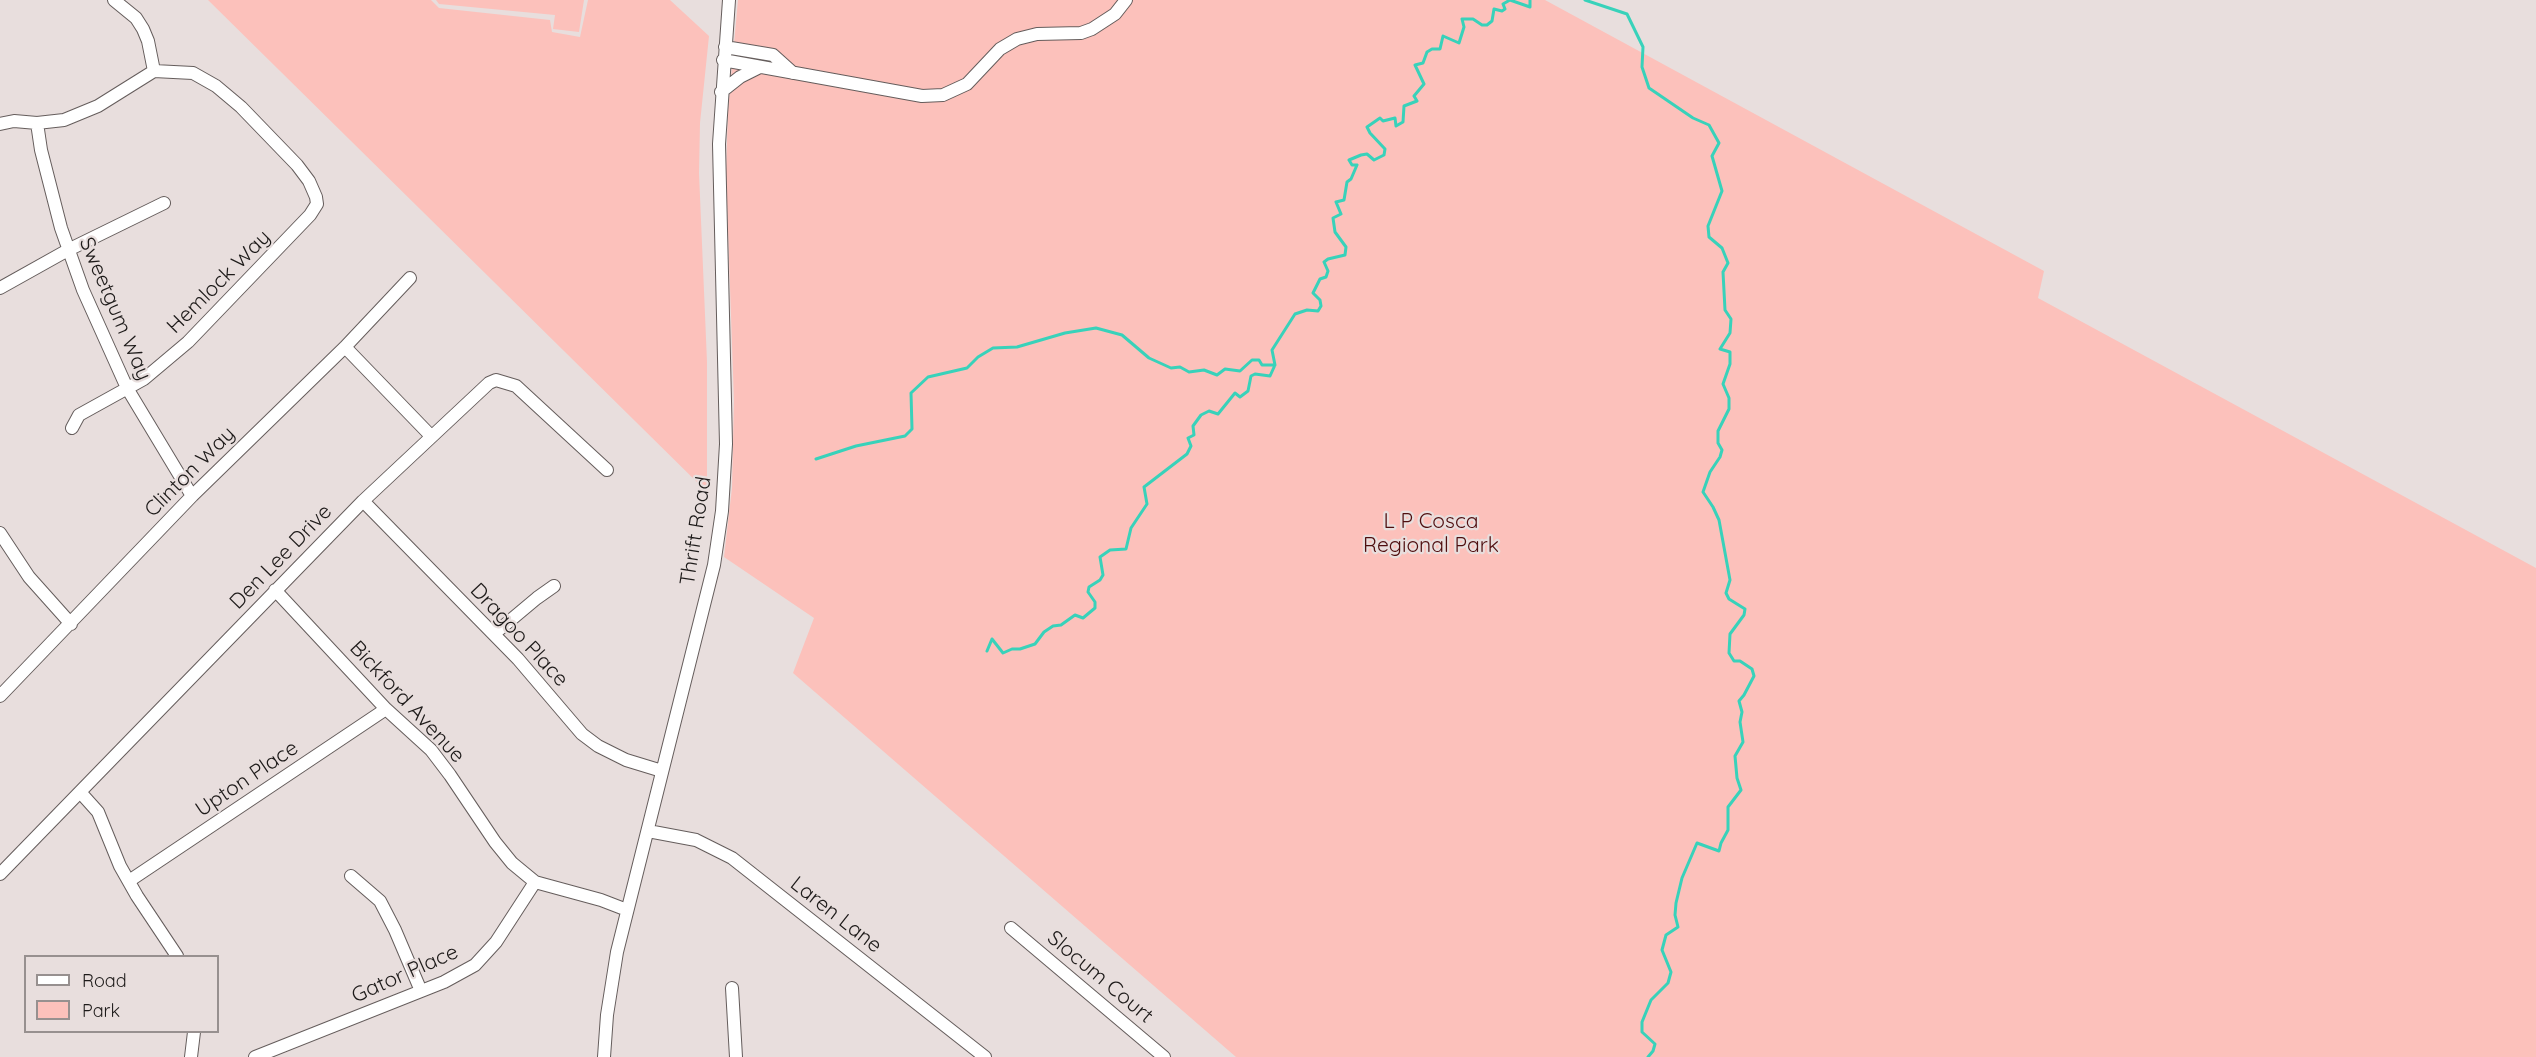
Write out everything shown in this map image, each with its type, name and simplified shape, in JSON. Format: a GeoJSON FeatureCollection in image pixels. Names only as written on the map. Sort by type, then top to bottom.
{"type":"FeatureCollection","features":[{"type":"Feature","properties":{"kind":"street"},"geometry":{"type":"LineString","coordinates":[[0,124],[64,120],[86,112],[154,71],[143,29],[136,18],[114,0]]}},
{"type":"Feature","properties":{"kind":"street","name":"Thrift Road"},"geometry":{"type":"LineString","coordinates":[[604,1057],[612,977],[714,566],[722,511],[726,444],[719,200],[721,92],[729,0]]}},
{"type":"Feature","properties":{"kind":"street"},"geometry":{"type":"LineString","coordinates":[[723,60],[922,96],[943,95],[967,84],[1000,49],[1017,39],[1038,34],[1081,33],[1092,29],[1115,14],[1126,0]]}},
{"type":"Feature","properties":{"kind":"street"},"geometry":{"type":"LineString","coordinates":[[724,47],[773,55],[793,73]]}},
{"type":"Feature","properties":{"kind":"street"},"geometry":{"type":"LineString","coordinates":[[721,92],[740,77],[760,67]]}},
{"type":"Feature","properties":{"kind":"street","name":"Hemlock Way"},"geometry":{"type":"LineString","coordinates":[[72,428],[79,416],[152,373],[171,357],[294,233],[316,204],[314,190],[309,181],[242,107],[216,86],[193,73],[154,71]]}},
{"type":"Feature","properties":{"kind":"street","name":"Sweetgum Way"},"geometry":{"type":"LineString","coordinates":[[37,123],[49,182],[68,250],[94,318],[127,388],[192,496]]}},
{"type":"Feature","properties":{"kind":"street"},"geometry":{"type":"LineString","coordinates":[[0,288],[68,250],[164,203]]}},
{"type":"Feature","properties":{"kind":"street","name":"Clinton Way"},"geometry":{"type":"LineString","coordinates":[[0,696],[192,496],[345,347],[410,278]]}},
{"type":"Feature","properties":{"kind":"street"},"geometry":{"type":"LineString","coordinates":[[345,347],[431,436]]}},
{"type":"Feature","properties":{"kind":"street","name":"Den Lee Drive"},"geometry":{"type":"LineString","coordinates":[[0,874],[363,501],[489,383],[496,380],[509,382],[523,392],[607,470]]}},
{"type":"Feature","properties":{"kind":"street","name":"Dragoo Place"},"geometry":{"type":"LineString","coordinates":[[363,501],[518,659],[582,734],[614,754],[662,771]]}},
{"type":"Feature","properties":{"kind":"street"},"geometry":{"type":"LineString","coordinates":[[0,534],[29,578],[71,624]]}},
{"type":"Feature","properties":{"kind":"street"},"geometry":{"type":"LineString","coordinates":[[494,634],[554,586]]}},
{"type":"Feature","properties":{"kind":"street","name":"Bickford Avenue"},"geometry":{"type":"LineString","coordinates":[[276,590],[386,709],[431,750],[503,853],[535,882],[601,900],[627,910]]}},
{"type":"Feature","properties":{"kind":"street","name":"Upton Place"},"geometry":{"type":"LineString","coordinates":[[129,881],[386,709]]}},
{"type":"Feature","properties":{"kind":"street"},"geometry":{"type":"LineString","coordinates":[[80,792],[92,804],[102,820],[129,881],[176,955]]}},
{"type":"Feature","properties":{"kind":"street","name":"Laren Lane"},"geometry":{"type":"LineString","coordinates":[[648,831],[696,840],[732,858],[985,1057]]}},
{"type":"Feature","properties":{"kind":"street"},"geometry":{"type":"LineString","coordinates":[[351,876],[380,901],[421,991]]}},
{"type":"Feature","properties":{"kind":"street","name":"Gator Place"},"geometry":{"type":"LineString","coordinates":[[255,1057],[454,978],[482,959],[535,882]]}},
{"type":"Feature","properties":{"kind":"street","name":"Slocum Court"},"geometry":{"type":"LineString","coordinates":[[1011,927],[1164,1057]]}},
{"type":"Feature","properties":{"kind":"street"},"geometry":{"type":"LineString","coordinates":[[732,987],[736,1057]]}},
{"type":"Feature","properties":{"kind":"street"},"geometry":{"type":"LineString","coordinates":[[190,1057],[194,1033]]}},
{"type":"Feature","properties":{"kind":"green space"},"geometry":{"type":"Polygon","coordinates":[[[208,0],[431,0],[439,8],[550,20],[552,32],[580,37],[588,0],[670,0],[709,36],[700,123],[699,173],[707,362],[707,492],[208,0]]]}},
{"type":"Feature","properties":{"kind":"green space"},"geometry":{"type":"Polygon","coordinates":[[[436,0],[584,0],[579,32],[553,29],[555,15],[439,4],[436,0]]]}},
{"type":"Feature","properties":{"kind":"green space","name":"L P Cosca Regional Park"},"geometry":{"type":"Polygon","coordinates":[[[738,0],[1545,0],[2044,271],[2038,298],[2536,568],[2536,1057],[1236,1057],[793,673],[814,618],[724,557],[732,488],[734,401],[726,173],[728,111],[738,0]]]}},
{"type":"Feature","properties":{"kind":"waterway"},"geometry":{"type":"LineString","coordinates":[[987,651],[992,639],[1003,653],[1035,644],[1044,632],[1053,626],[1061,625],[1075,615],[1083,618],[1095,608],[1095,602],[1088,592],[1089,587],[1100,580],[1103,575],[1100,557],[1110,550],[1126,549],[1131,528],[1147,504],[1144,487],[1187,454],[1191,446],[1188,438],[1194,435],[1193,426],[1201,415],[1209,411],[1218,414],[1235,393],[1240,397],[1248,391],[1251,376],[1255,374],[1270,376],[1275,365],[1272,350],[1295,314],[1307,310],[1318,311],[1321,306],[1320,300],[1313,293],[1320,279],[1326,277],[1328,271],[1324,262],[1345,255],[1346,247],[1335,232],[1333,218],[1341,214],[1336,202],[1344,200],[1347,182],[1351,179],[1357,165],[1352,165],[1349,160],[1367,154],[1374,160],[1384,155],[1385,149],[1367,127],[1380,118],[1383,121],[1395,118],[1396,126],[1403,122],[1404,106],[1417,101],[1414,96],[1424,84],[1415,65],[1423,63],[1427,52],[1440,49],[1443,36],[1459,43],[1464,27],[1462,19],[1473,19],[1482,25],[1487,25],[1492,21],[1494,9],[1502,11],[1505,9],[1503,4],[1510,0],[1530,7],[1530,0]]}},
{"type":"Feature","properties":{"kind":"waterway"},"geometry":{"type":"LineString","coordinates":[[1585,0],[1627,14],[1643,47],[1642,67],[1649,88],[1693,118],[1709,125],[1719,143],[1712,156],[1722,191],[1708,226],[1709,237],[1722,248],[1728,263],[1723,272],[1725,310],[1731,319],[1730,333],[1720,349],[1730,352],[1730,364],[1723,384],[1729,398],[1729,409],[1718,431],[1718,443],[1722,450],[1720,457],[1710,472],[1703,492],[1719,520],[1730,580],[1726,593],[1729,599],[1745,609],[1744,615],[1730,634],[1729,653],[1734,661],[1740,661],[1752,669],[1754,676],[1739,701],[1742,712],[1740,722],[1743,742],[1735,756],[1737,778],[1741,790],[1728,807],[1728,830],[1719,851],[1697,843],[1682,878],[1675,915],[1678,927],[1666,935],[1662,950],[1671,972],[1668,983],[1651,1000],[1642,1022],[1642,1032],[1655,1044],[1648,1057]]}},
{"type":"Feature","properties":{"kind":"waterway"},"geometry":{"type":"LineString","coordinates":[[816,459],[856,446],[905,436],[912,429],[911,393],[928,377],[967,368],[978,357],[993,348],[1017,347],[1065,333],[1096,328],[1122,335],[1149,358],[1171,368],[1180,367],[1189,372],[1204,370],[1217,375],[1225,369],[1240,371],[1252,360],[1259,360],[1262,365],[1275,365]]}}]}
